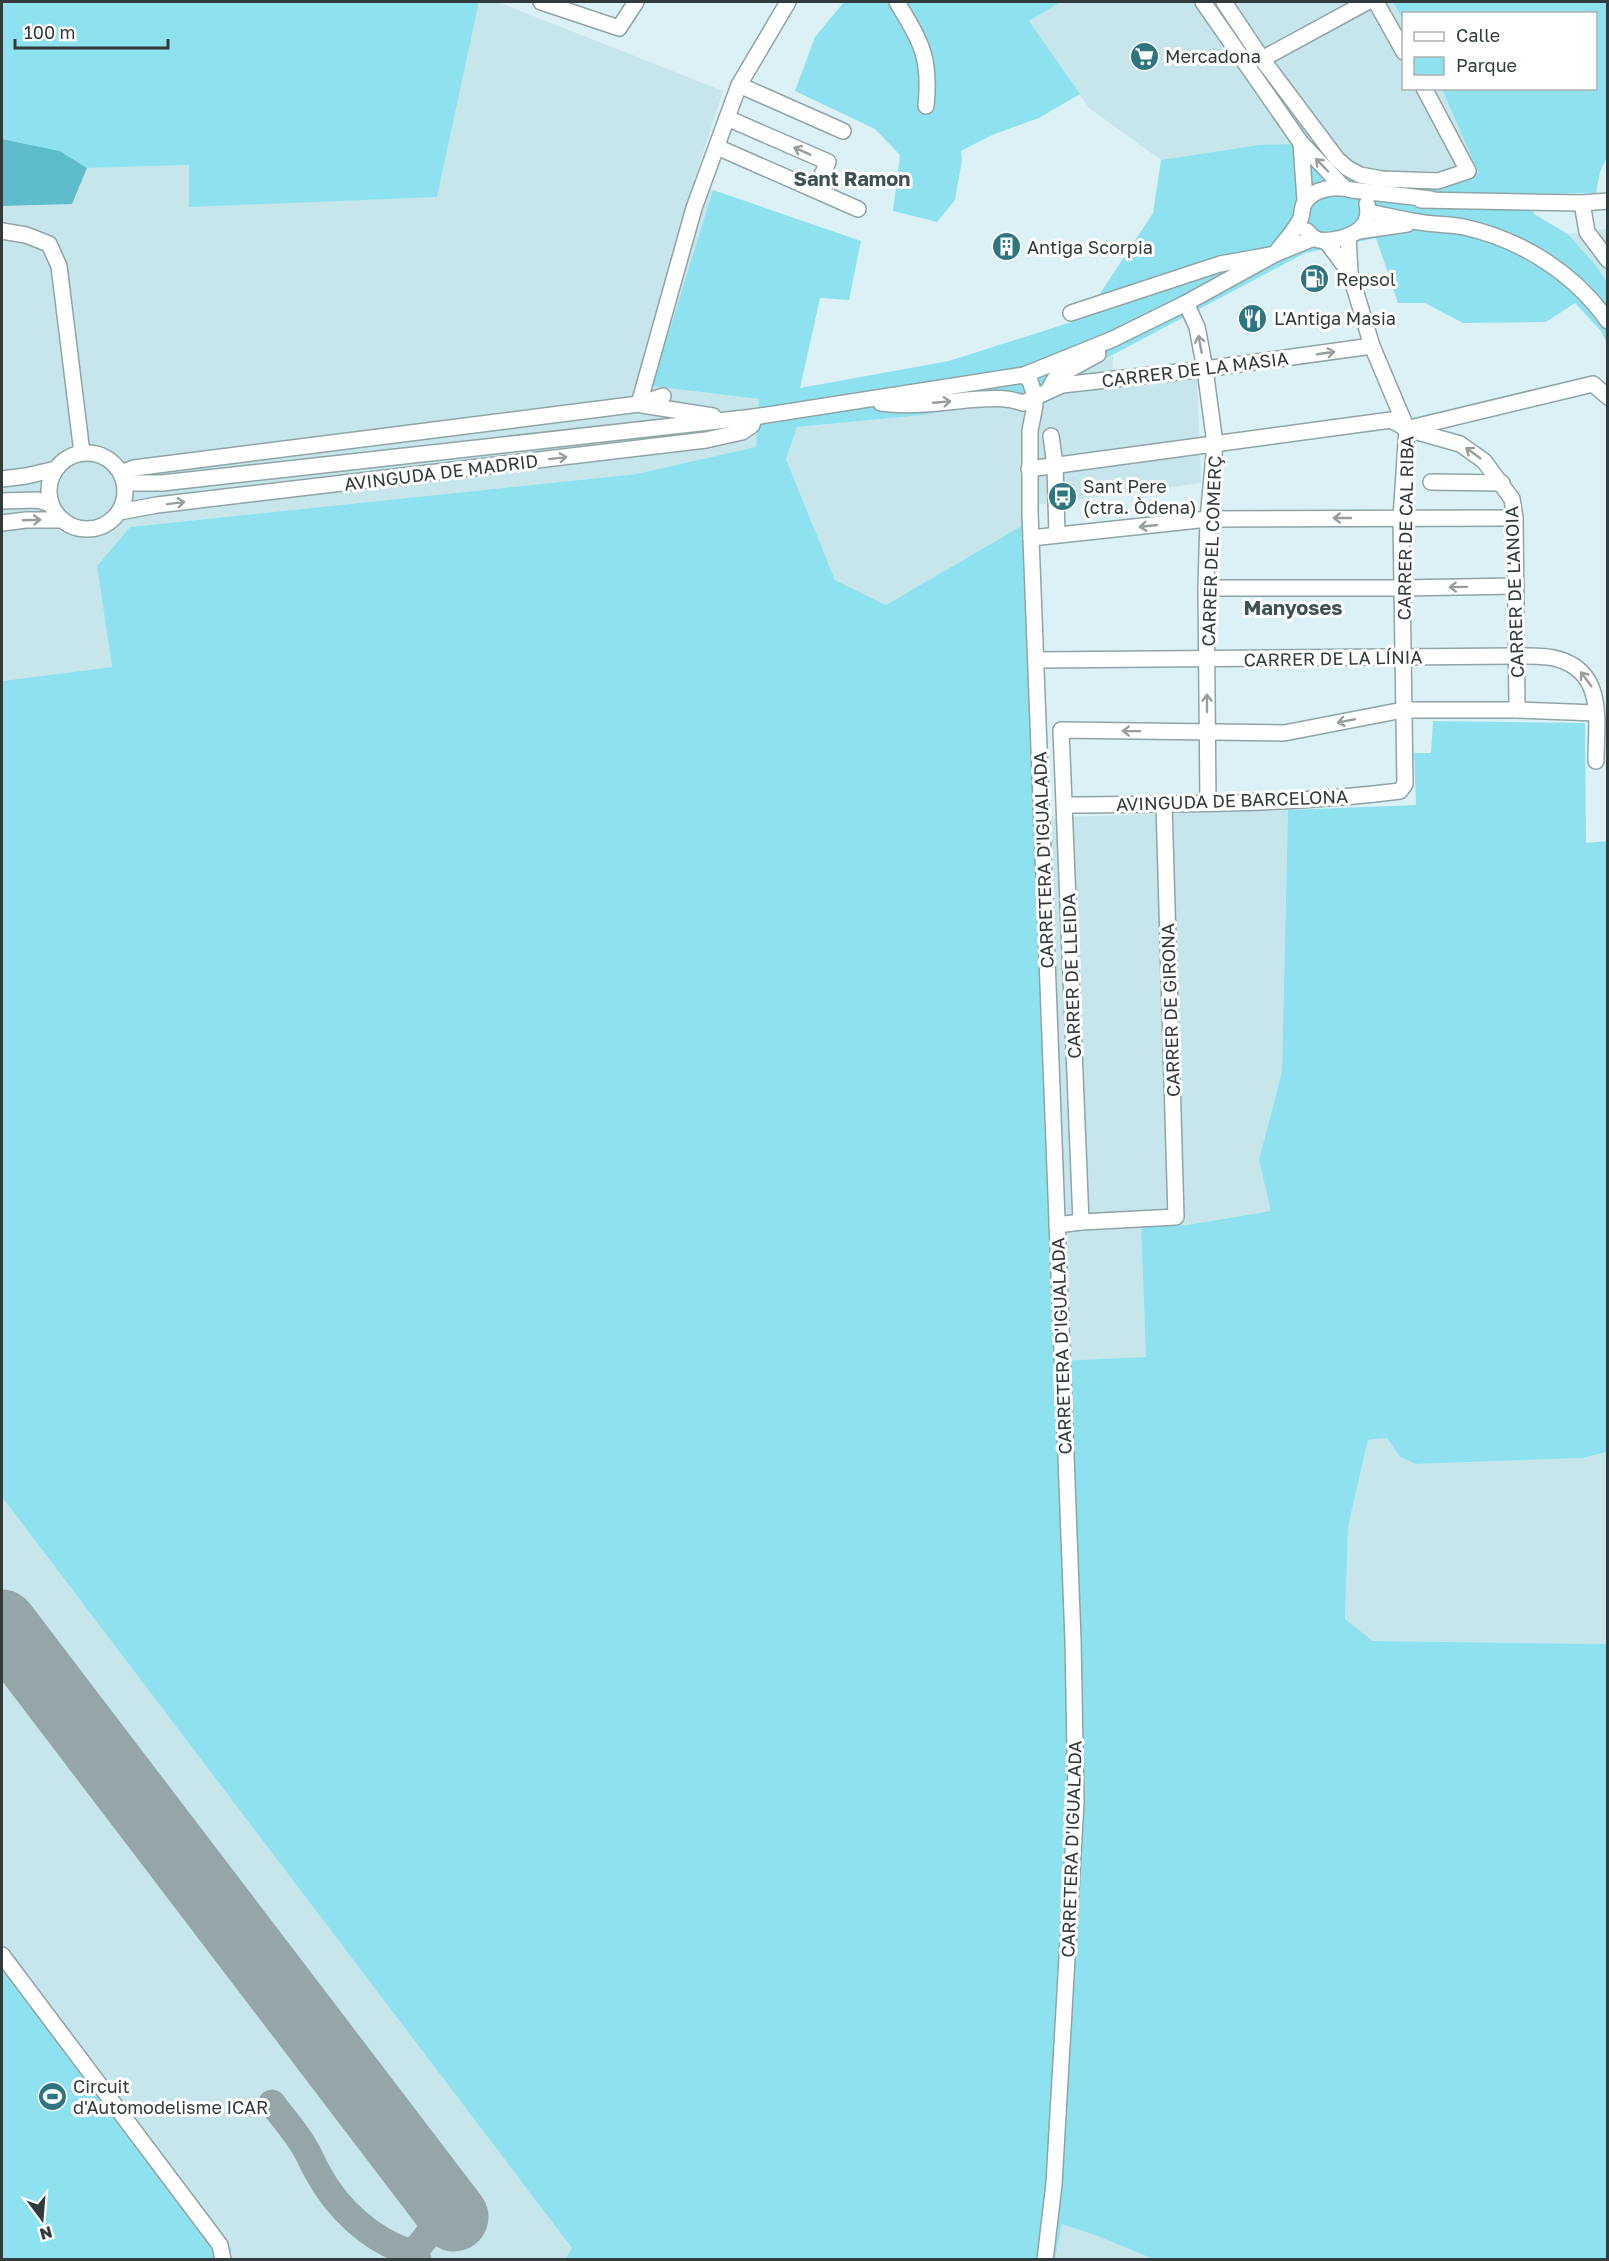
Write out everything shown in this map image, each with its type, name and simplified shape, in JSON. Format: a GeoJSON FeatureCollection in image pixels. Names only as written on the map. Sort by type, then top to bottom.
{"type":"FeatureCollection","features":[{"type":"Feature","properties":{"kind":"street"},"geometry":{"type":"LineString","coordinates":[[541,2],[619,28],[636,2]]}},
{"type":"Feature","properties":{"kind":"street"},"geometry":{"type":"LineString","coordinates":[[897,2],[924,49],[929,80],[926,106]]}},
{"type":"Feature","properties":{"kind":"street"},"geometry":{"type":"LineString","coordinates":[[1203,2],[1301,143],[1347,189],[1362,196],[1368,208],[1366,222],[1353,234]]}},
{"type":"Feature","properties":{"kind":"street"},"geometry":{"type":"LineString","coordinates":[[1224,2],[1262,59],[1337,159],[1360,175],[1382,179],[1438,181],[1468,171],[1425,90]]}},
{"type":"Feature","properties":{"kind":"street"},"geometry":{"type":"LineString","coordinates":[[1262,59],[1367,2]]}},
{"type":"Feature","properties":{"kind":"street"},"geometry":{"type":"LineString","coordinates":[[1376,2],[1402,48]]}},
{"type":"Feature","properties":{"kind":"street"},"geometry":{"type":"LineString","coordinates":[[639,404],[694,208],[739,85],[782,3]]}},
{"type":"Feature","properties":{"kind":"street"},"geometry":{"type":"LineString","coordinates":[[739,85],[843,131]]}},
{"type":"Feature","properties":{"kind":"street"},"geometry":{"type":"LineString","coordinates":[[1289,125],[1305,116]]}},
{"type":"Feature","properties":{"kind":"street"},"geometry":{"type":"LineString","coordinates":[[727,118],[828,162],[815,190]]}},
{"type":"Feature","properties":{"kind":"street"},"geometry":{"type":"LineString","coordinates":[[1301,143],[1305,200],[1301,219],[1306,230],[1320,240]]}},
{"type":"Feature","properties":{"kind":"street"},"geometry":{"type":"LineString","coordinates":[[717,147],[858,209]]}},
{"type":"Feature","properties":{"kind":"street"},"geometry":{"type":"LineString","coordinates":[[1305,200],[1324,190],[1347,189],[1431,199],[1582,203],[1608,201]]}},
{"type":"Feature","properties":{"kind":"street"},"geometry":{"type":"LineString","coordinates":[[1368,208],[1431,199]]}},
{"type":"Feature","properties":{"kind":"street"},"geometry":{"type":"LineString","coordinates":[[1582,203],[1587,232],[1608,260]]}},
{"type":"Feature","properties":{"kind":"street"},"geometry":{"type":"LineString","coordinates":[[1368,208],[1416,222],[1464,227],[1534,253],[1595,303],[1608,321]]}},
{"type":"Feature","properties":{"kind":"street"},"geometry":{"type":"LineString","coordinates":[[863,401],[901,406],[996,398],[1035,399],[1056,377],[1096,357],[1113,339],[1186,303],[1275,254],[1301,219]]}},
{"type":"Feature","properties":{"kind":"street"},"geometry":{"type":"LineString","coordinates":[[1071,313],[1221,264],[1275,254],[1320,240],[1416,222]]}},
{"type":"Feature","properties":{"kind":"street"},"geometry":{"type":"LineString","coordinates":[[2,231],[26,235],[49,244],[59,266],[82,453]]}},
{"type":"Feature","properties":{"kind":"street","name":"CARRER DE CAL RIBA"},"geometry":{"type":"LineString","coordinates":[[1353,234],[1350,273],[1372,346],[1407,429],[1401,518],[1405,784],[1400,791]]}},
{"type":"Feature","properties":{"kind":"street","name":"CARRER DE CAL RIBA"},"geometry":{"type":"LineString","coordinates":[[1320,240],[1350,273]]}},
{"type":"Feature","properties":{"kind":"street","name":"CARRER DEL COMERÇ"},"geometry":{"type":"LineString","coordinates":[[1186,303],[1197,327],[1215,444],[1208,519],[1206,588],[1208,803]]}},
{"type":"Feature","properties":{"kind":"street","name":"AVINGUDA DE MADRID"},"geometry":{"type":"LineString","coordinates":[[122,475],[134,483],[162,483],[754,417],[1024,375],[1113,339]]}},
{"type":"Feature","properties":{"kind":"street","name":"CARRER DE LA MASIA"},"geometry":{"type":"LineString","coordinates":[[1035,399],[1062,384],[1205,369],[1372,346]]}},
{"type":"Feature","properties":{"kind":"street","name":"CARRETERA D'IGUALADA"},"geometry":{"type":"LineString","coordinates":[[1024,375],[1021,386],[1035,399],[1030,431],[1031,538],[1073,1640],[1076,1802],[1054,2184],[1045,2259]]}},
{"type":"Feature","properties":{"kind":"street"},"geometry":{"type":"LineString","coordinates":[[1407,429],[1593,384],[1608,397]]}},
{"type":"Feature","properties":{"kind":"street"},"geometry":{"type":"LineString","coordinates":[[122,475],[134,468],[639,404],[663,396]]}},
{"type":"Feature","properties":{"kind":"street"},"geometry":{"type":"LineString","coordinates":[[639,404],[732,419]]}},
{"type":"Feature","properties":{"kind":"street","name":"AVINGUDA DE MADRID"},"geometry":{"type":"LineString","coordinates":[[122,506],[157,505],[706,440],[742,432],[752,425],[754,417]]}},
{"type":"Feature","properties":{"kind":"street","name":"CARRER DE L'ANOIA"},"geometry":{"type":"LineString","coordinates":[[1029,469],[1391,420],[1407,429],[1460,444],[1484,461],[1512,499],[1515,518],[1517,710]]}},
{"type":"Feature","properties":{"kind":"street"},"geometry":{"type":"LineString","coordinates":[[1051,436],[1055,465],[1057,536]]}},
{"type":"Feature","properties":{"kind":"street"},"geometry":{"type":"LineString","coordinates":[[2,523],[26,520],[63,520],[80,528],[104,525],[122,506],[122,475],[116,465],[101,455],[82,453],[67,458],[35,491],[9,500]]}},
{"type":"Feature","properties":{"kind":"street"},"geometry":{"type":"LineString","coordinates":[[2,479],[53,474]]}},
{"type":"Feature","properties":{"kind":"street"},"geometry":{"type":"LineString","coordinates":[[53,474],[49,492],[51,504],[63,520]]}},
{"type":"Feature","properties":{"kind":"street"},"geometry":{"type":"LineString","coordinates":[[1431,482],[1502,483]]}},
{"type":"Feature","properties":{"kind":"street","name":"AVINGUDA DE MADRID"},"geometry":{"type":"LineString","coordinates":[[122,506],[135,492],[162,483]]}},
{"type":"Feature","properties":{"kind":"street"},"geometry":{"type":"LineString","coordinates":[[9,500],[37,500],[51,504]]}},
{"type":"Feature","properties":{"kind":"street"},"geometry":{"type":"LineString","coordinates":[[1031,538],[1208,519],[1515,518]]}},
{"type":"Feature","properties":{"kind":"street"},"geometry":{"type":"LineString","coordinates":[[1206,588],[1516,586]]}},
{"type":"Feature","properties":{"kind":"street","name":"CARRER DE LA LÍNIA"},"geometry":{"type":"LineString","coordinates":[[1035,660],[1516,656],[1557,658],[1575,666],[1588,678],[1595,695],[1596,761]]}},
{"type":"Feature","properties":{"kind":"street"},"geometry":{"type":"LineString","coordinates":[[1207,732],[1284,733],[1403,710],[1596,713]]}},
{"type":"Feature","properties":{"kind":"street","name":"CARRER DE LLEIDA"},"geometry":{"type":"LineString","coordinates":[[1081,1222],[1061,730],[1207,732]]}},
{"type":"Feature","properties":{"kind":"street","name":"AVINGUDA DE BARCELONA"},"geometry":{"type":"LineString","coordinates":[[1065,805],[1208,803],[1366,796],[1400,791]]}},
{"type":"Feature","properties":{"kind":"street","name":"CARRER DE GIRONA"},"geometry":{"type":"LineString","coordinates":[[1081,1222],[1176,1216],[1164,804]]}},
{"type":"Feature","properties":{"kind":"street"},"geometry":{"type":"LineString","coordinates":[[1057,1225],[1081,1222]]}},
{"type":"Feature","properties":{"kind":"street"},"geometry":{"type":"LineString","coordinates":[[2,1955],[220,2245],[223,2259]]}},
{"type":"Feature","properties":{"kind":"shaded area"},"geometry":{"type":"Polygon","coordinates":[[[479,2],[498,2],[723,91],[694,180],[713,190],[652,385],[759,399],[757,447],[636,474],[130,527],[97,566],[112,667],[2,681],[2,206],[72,204],[87,168],[189,165],[189,206],[437,197],[479,2]]]}},
{"type":"Feature","properties":{"kind":"shaded area"},"geometry":{"type":"Polygon","coordinates":[[[1061,2],[1393,2],[1402,18],[1402,90],[1442,90],[1478,172],[1467,180],[1437,185],[1350,177],[1258,145],[1161,160],[1089,108],[1029,21],[1061,2]]]}},
{"type":"Feature","properties":{"kind":"shaded area"},"geometry":{"type":"Polygon","coordinates":[[[2,139],[60,151],[87,168],[72,204],[2,206],[2,139]]]}},
{"type":"Feature","properties":{"kind":"shaded area"},"geometry":{"type":"Polygon","coordinates":[[[1607,229],[1607,283],[1597,267],[1568,234],[1607,229]]]}},
{"type":"Feature","properties":{"kind":"shaded area"},"geometry":{"type":"Polygon","coordinates":[[[1113,356],[1112,383],[1197,376],[1201,483],[1036,505],[1025,524],[886,605],[835,580],[786,459],[797,427],[923,415],[1010,398],[1067,379],[1113,356]]]}},
{"type":"Feature","properties":{"kind":"shaded area"},"geometry":{"type":"Polygon","coordinates":[[[1288,810],[1282,1071],[1259,1160],[1272,1211],[1187,1225],[1141,1227],[1146,1358],[1056,1361],[1034,818],[1288,810]]]}},
{"type":"Feature","properties":{"kind":"shaded area"},"geometry":{"type":"Polygon","coordinates":[[[1387,1438],[1400,1457],[1416,1464],[1582,1458],[1607,1452],[1607,1644],[1372,1641],[1345,1620],[1348,1527],[1368,1440],[1387,1438]]]}},
{"type":"Feature","properties":{"kind":"shaded area"},"geometry":{"type":"Polygon","coordinates":[[[2,1497],[573,2248],[565,2259],[229,2259],[230,2249],[2,1949],[2,1497]]]}},
{"type":"Feature","properties":{"kind":"shaded area"},"geometry":{"type":"Polygon","coordinates":[[[1062,2224],[1095,2235],[1153,2259],[1055,2260],[1062,2224]]]}},
{"type":"Feature","properties":{"kind":"green space"},"geometry":{"type":"Polygon","coordinates":[[[2,2],[479,2],[437,197],[189,207],[189,165],[87,168],[60,151],[2,139],[2,2]]]}},
{"type":"Feature","properties":{"kind":"green space"},"geometry":{"type":"Polygon","coordinates":[[[844,2],[889,2],[901,22],[920,68],[927,42],[907,2],[1061,2],[1029,21],[1080,94],[1039,118],[992,135],[961,151],[962,160],[955,200],[937,222],[893,211],[900,155],[875,129],[795,91],[815,37],[844,2]]]}},
{"type":"Feature","properties":{"kind":"green space"},"geometry":{"type":"Polygon","coordinates":[[[1393,2],[1607,2],[1607,157],[1600,172],[1596,193],[1532,194],[1534,214],[1568,234],[1597,267],[1607,283],[1607,343],[1601,331],[1575,303],[1546,322],[1463,323],[1425,303],[1398,303],[1376,238],[1305,253],[1067,379],[1010,398],[923,415],[797,427],[786,459],[835,580],[886,605],[1025,524],[1025,607],[1056,1361],[1146,1357],[1141,1227],[1187,1225],[1271,1211],[1259,1160],[1282,1071],[1288,810],[1416,805],[1414,753],[1431,753],[1433,721],[1585,723],[1586,843],[1608,841],[1607,1452],[1582,1458],[1416,1464],[1400,1457],[1387,1438],[1368,1440],[1348,1527],[1345,1619],[1373,1641],[1607,1644],[1607,2259],[1153,2259],[1062,2224],[1055,2259],[565,2259],[572,2248],[2,1497],[2,681],[112,667],[97,566],[130,527],[636,474],[756,447],[759,399],[652,386],[713,190],[861,241],[849,300],[820,298],[800,388],[949,361],[1084,318],[1153,213],[1161,160],[1258,145],[1292,144],[1350,177],[1437,185],[1467,180],[1478,172],[1442,90],[1597,90],[1597,12],[1402,12],[1402,18],[1393,2]]]}},
{"type":"Feature","properties":{"kind":"green space"},"geometry":{"type":"Polygon","coordinates":[[[2,1949],[231,2249],[229,2259],[2,2259],[2,1949]]]}},
{"type":"Feature","properties":{"kind":"taxiway"},"geometry":{"type":"LineString","coordinates":[[272,2103],[298,2136],[326,2186],[345,2211],[369,2232],[411,2253]]}},
{"type":"Feature","properties":{"kind":"taxiway"},"geometry":{"type":"LineString","coordinates":[[418,2260],[411,2253],[426,2237],[444,2204]]}},
{"type":"Feature","properties":{"kind":"runway"},"geometry":{"type":"LineString","coordinates":[[2,1624],[454,2217]]}},
{"type":"Feature","properties":{"kind":"place","name":"Mercadona"},"geometry":{"type":"Point","coordinates":[1144,56]}},
{"type":"Feature","properties":{"kind":"place","name":"Antiga Scorpia"},"geometry":{"type":"Point","coordinates":[1006,247]}},
{"type":"Feature","properties":{"kind":"place","name":"Repsol"},"geometry":{"type":"Point","coordinates":[1315,279]}},
{"type":"Feature","properties":{"kind":"place","name":"L'Antiga Masia"},"geometry":{"type":"Point","coordinates":[1253,318]}},
{"type":"Feature","properties":{"kind":"place","name":"Sant Pere (ctra. Òdena)"},"geometry":{"type":"Point","coordinates":[1062,496]}},
{"type":"Feature","properties":{"kind":"place","name":"Circuit d'Automodelisme ICAR"},"geometry":{"type":"Point","coordinates":[52,2096]}},
{"type":"Feature","properties":{"kind":"district","name":"Sant Ramon"},"geometry":{"type":"Point","coordinates":[852,178]}},
{"type":"Feature","properties":{"kind":"district","name":"Manyoses"},"geometry":{"type":"Point","coordinates":[1293,607]}}]}
